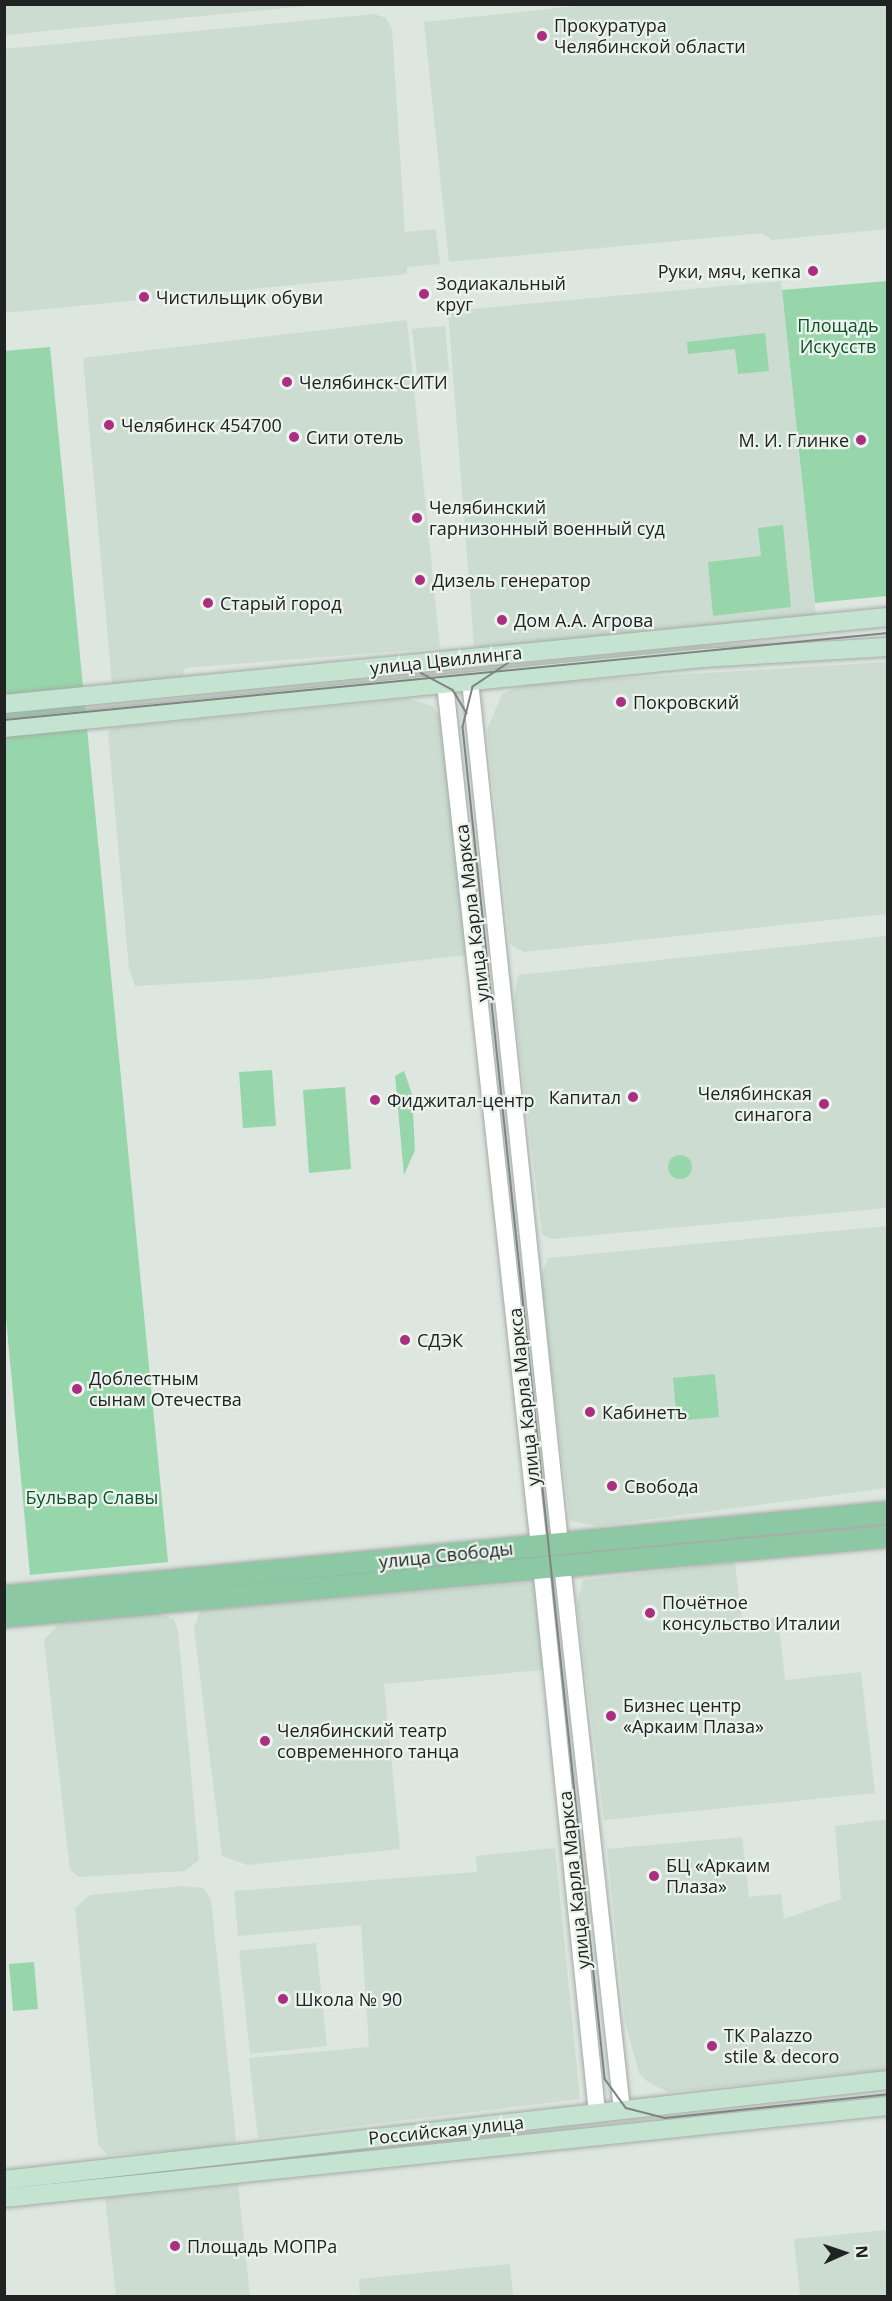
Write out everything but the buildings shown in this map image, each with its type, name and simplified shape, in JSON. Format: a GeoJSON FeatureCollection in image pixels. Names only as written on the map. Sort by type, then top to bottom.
{"type":"FeatureCollection","features":[{"type":"Feature","properties":{"kind":"main road","name":"улица Цвиллинга"},"geometry":{"type":"LineString","coordinates":[[4,705],[888,617]]}},
{"type":"Feature","properties":{"kind":"main road","name":"улица Цвиллинга"},"geometry":{"type":"LineString","coordinates":[[4,728],[470,681],[888,646]]}},
{"type":"Feature","properties":{"kind":"main road","name":"улица Карла Маркса"},"geometry":{"type":"LineString","coordinates":[[459,658],[470,681]]}},
{"type":"Feature","properties":{"kind":"main road","name":"улица Карла Маркса"},"geometry":{"type":"LineString","coordinates":[[445,684],[459,658]]}},
{"type":"Feature","properties":{"kind":"main road","name":"улица Свободы"},"geometry":{"type":"LineString","coordinates":[[550,1555],[888,1512]]}},
{"type":"Feature","properties":{"kind":"main road","name":"улица Свободы"},"geometry":{"type":"LineString","coordinates":[[4,1616],[27,1604],[181,1588],[550,1555],[888,1536]]}},
{"type":"Feature","properties":{"kind":"main road","name":"улица Свободы"},"geometry":{"type":"LineString","coordinates":[[4,1596],[27,1604]]}},
{"type":"Feature","properties":{"kind":"main road","name":"Российская улица"},"geometry":{"type":"LineString","coordinates":[[4,2180],[93,2178],[245,2161],[597,2113],[888,2080]]}},
{"type":"Feature","properties":{"kind":"main road","name":"Российская улица"},"geometry":{"type":"LineString","coordinates":[[245,2161],[624,2134],[888,2106]]}},
{"type":"Feature","properties":{"kind":"main road","name":"улица Карла Маркса"},"geometry":{"type":"LineString","coordinates":[[622,2110],[624,2134]]}},
{"type":"Feature","properties":{"kind":"main road","name":"улица Карла Маркса"},"geometry":{"type":"LineString","coordinates":[[597,2113],[600,2136]]}},
{"type":"Feature","properties":{"kind":"main road","name":"Российская улица"},"geometry":{"type":"LineString","coordinates":[[4,2198],[93,2178]]}},
{"type":"Feature","properties":{"kind":"street","name":"улица Карла Маркса"},"geometry":{"type":"LineString","coordinates":[[470,681],[550,1555],[570,1842],[597,2113]]}},
{"type":"Feature","properties":{"kind":"street","name":"улица Карла Маркса"},"geometry":{"type":"LineString","coordinates":[[445,684],[550,1555],[594,1839],[622,2110]]}},
{"type":"Feature","properties":{"kind":"street"},"geometry":{"type":"LineString","coordinates":[[570,1842],[594,1839]]}},
{"type":"Feature","properties":{"kind":"shaded area"},"geometry":{"type":"Polygon","coordinates":[[[5,4],[317,4],[317,5],[5,35],[5,4]]]}},
{"type":"Feature","properties":{"kind":"shaded area"},"geometry":{"type":"Polygon","coordinates":[[[595,4],[887,5],[887,229],[772,240],[762,233],[449,262],[424,22],[595,4]]]}},
{"type":"Feature","properties":{"kind":"shaded area"},"geometry":{"type":"Polygon","coordinates":[[[374,14],[386,18],[392,29],[405,232],[436,229],[440,264],[407,267],[407,274],[5,313],[5,49],[374,14]]]}},
{"type":"Feature","properties":{"kind":"shaded area"},"geometry":{"type":"Polygon","coordinates":[[[781,281],[816,617],[488,649],[474,645],[448,311],[781,281]]]}},
{"type":"Feature","properties":{"kind":"shaded area"},"geometry":{"type":"Polygon","coordinates":[[[407,320],[440,648],[185,668],[182,679],[112,684],[83,358],[407,320]]]}},
{"type":"Feature","properties":{"kind":"shaded area"},"geometry":{"type":"Polygon","coordinates":[[[445,326],[449,371],[417,374],[412,329],[445,326]]]}},
{"type":"Feature","properties":{"kind":"shaded area"},"geometry":{"type":"Polygon","coordinates":[[[887,662],[887,914],[524,952],[510,944],[487,730],[502,694],[527,684],[887,662]]]}},
{"type":"Feature","properties":{"kind":"shaded area"},"geometry":{"type":"Polygon","coordinates":[[[410,699],[432,706],[445,723],[469,948],[465,955],[262,979],[135,986],[129,969],[108,733],[113,728],[410,699]]]}},
{"type":"Feature","properties":{"kind":"shaded area"},"geometry":{"type":"Polygon","coordinates":[[[887,936],[887,1208],[552,1239],[542,1235],[514,1001],[518,975],[887,936]]]}},
{"type":"Feature","properties":{"kind":"shaded area"},"geometry":{"type":"Polygon","coordinates":[[[887,1226],[887,1488],[599,1526],[570,1521],[540,1280],[548,1258],[887,1226]]]}},
{"type":"Feature","properties":{"kind":"shaded area"},"geometry":{"type":"Polygon","coordinates":[[[735,1562],[742,1621],[778,1618],[785,1680],[861,1672],[875,1793],[604,1820],[577,1603],[583,1580],[735,1562]]]}},
{"type":"Feature","properties":{"kind":"shaded area"},"geometry":{"type":"Polygon","coordinates":[[[535,1582],[543,1670],[384,1684],[400,1849],[247,1865],[222,1856],[194,1629],[200,1610],[535,1582]]]}},
{"type":"Feature","properties":{"kind":"shaded area"},"geometry":{"type":"Polygon","coordinates":[[[157,1613],[174,1619],[178,1630],[199,1860],[185,1871],[79,1877],[70,1870],[44,1640],[60,1623],[157,1613]]]}},
{"type":"Feature","properties":{"kind":"shaded area"},"geometry":{"type":"Polygon","coordinates":[[[887,1819],[887,2070],[668,2092],[649,2083],[639,2073],[625,2022],[607,1849],[742,1837],[749,1897],[781,1894],[784,1919],[841,1899],[835,1826],[887,1819]]]}},
{"type":"Feature","properties":{"kind":"shaded area"},"geometry":{"type":"Polygon","coordinates":[[[555,1848],[580,2099],[258,2138],[249,2058],[369,2047],[361,1925],[238,1936],[234,1891],[477,1872],[476,1856],[555,1848]]]}},
{"type":"Feature","properties":{"kind":"shaded area"},"geometry":{"type":"Polygon","coordinates":[[[182,1886],[203,1888],[211,1899],[236,2140],[224,2148],[107,2155],[98,2144],[75,1908],[90,1895],[182,1886]]]}},
{"type":"Feature","properties":{"kind":"shaded area","name":"Школа № 90"},"geometry":{"type":"Polygon","coordinates":[[[316,1943],[327,2046],[250,2054],[239,1951],[316,1943]]]}},
{"type":"Feature","properties":{"kind":"shaded area","name":"Площадь МОПРа"},"geometry":{"type":"Polygon","coordinates":[[[238,2184],[250,2296],[116,2296],[105,2198],[238,2184]]]}},
{"type":"Feature","properties":{"kind":"shaded area"},"geometry":{"type":"Polygon","coordinates":[[[887,2230],[887,2296],[800,2296],[794,2239],[887,2230]]]}},
{"type":"Feature","properties":{"kind":"shaded area"},"geometry":{"type":"Polygon","coordinates":[[[510,2264],[513,2296],[360,2296],[359,2279],[510,2264]]]}},
{"type":"Feature","properties":{"kind":"green space","name":"Площадь Искусств"},"geometry":{"type":"Polygon","coordinates":[[[887,281],[887,596],[815,603],[782,290],[887,281]]]}},
{"type":"Feature","properties":{"kind":"green space"},"geometry":{"type":"Polygon","coordinates":[[[765,333],[769,371],[738,374],[735,349],[688,354],[687,342],[765,333]]]}},
{"type":"Feature","properties":{"kind":"green space","name":"Бульвар Славы"},"geometry":{"type":"Polygon","coordinates":[[[50,347],[168,1562],[30,1575],[5,1308],[4,351],[50,347]]]}},
{"type":"Feature","properties":{"kind":"green space"},"geometry":{"type":"Polygon","coordinates":[[[783,525],[791,607],[713,616],[708,562],[761,556],[758,528],[783,525]]]}},
{"type":"Feature","properties":{"kind":"green space"},"geometry":{"type":"Polygon","coordinates":[[[272,1070],[276,1126],[243,1128],[239,1072],[272,1070]]]}},
{"type":"Feature","properties":{"kind":"green space"},"geometry":{"type":"Polygon","coordinates":[[[404,1071],[412,1094],[415,1150],[404,1175],[395,1076],[404,1071]]]}},
{"type":"Feature","properties":{"kind":"green space"},"geometry":{"type":"Polygon","coordinates":[[[345,1087],[351,1169],[309,1173],[303,1090],[345,1087]]]}},
{"type":"Feature","properties":{"kind":"green space"},"geometry":{"type":"Polygon","coordinates":[[[680,1155],[688,1159],[692,1167],[688,1175],[680,1179],[672,1175],[668,1167],[672,1159],[680,1155]]]}},
{"type":"Feature","properties":{"kind":"green space"},"geometry":{"type":"Polygon","coordinates":[[[715,1374],[719,1417],[677,1421],[673,1378],[715,1374]]]}},
{"type":"Feature","properties":{"kind":"green space"},"geometry":{"type":"Polygon","coordinates":[[[34,1962],[38,2009],[13,2011],[9,1964],[34,1962]]]}},
{"type":"Feature","properties":{"kind":"tram line"},"geometry":{"type":"LineString","coordinates":[[4,720],[888,633]]}},
{"type":"Feature","properties":{"kind":"tram line"},"geometry":{"type":"LineString","coordinates":[[509,663],[473,687],[463,727],[605,2079],[626,2108],[665,2118],[888,2094]]}},
{"type":"Feature","properties":{"kind":"tram line"},"geometry":{"type":"LineString","coordinates":[[421,673],[453,690],[467,713]]}},
{"type":"Feature","properties":{"kind":"place","name":"Прокуратура Челябинской области"},"geometry":{"type":"Point","coordinates":[542,36]}},
{"type":"Feature","properties":{"kind":"place","name":"Руки, мяч, кепка"},"geometry":{"type":"Point","coordinates":[813,271]}},
{"type":"Feature","properties":{"kind":"place","name":"Зодиакальный круг"},"geometry":{"type":"Point","coordinates":[424,294]}},
{"type":"Feature","properties":{"kind":"place","name":"Чистильщик обуви"},"geometry":{"type":"Point","coordinates":[144,297]}},
{"type":"Feature","properties":{"kind":"place","name":"Челябинск-СИТИ"},"geometry":{"type":"Point","coordinates":[287,382]}},
{"type":"Feature","properties":{"kind":"place","name":"Челябинск 454700"},"geometry":{"type":"Point","coordinates":[109,425]}},
{"type":"Feature","properties":{"kind":"place","name":"Сити отель"},"geometry":{"type":"Point","coordinates":[294,437]}},
{"type":"Feature","properties":{"kind":"place","name":"М. И. Глинке"},"geometry":{"type":"Point","coordinates":[861,440]}},
{"type":"Feature","properties":{"kind":"place","name":"Челябинский гарнизонный военный суд"},"geometry":{"type":"Point","coordinates":[417,518]}},
{"type":"Feature","properties":{"kind":"place","name":"Дизель генератор"},"geometry":{"type":"Point","coordinates":[420,580]}},
{"type":"Feature","properties":{"kind":"place","name":"Старый город"},"geometry":{"type":"Point","coordinates":[208,603]}},
{"type":"Feature","properties":{"kind":"place","name":"Дом А.А. Агрова"},"geometry":{"type":"Point","coordinates":[502,620]}},
{"type":"Feature","properties":{"kind":"place","name":"Покровский"},"geometry":{"type":"Point","coordinates":[621,702]}},
{"type":"Feature","properties":{"kind":"place","name":"Капитал"},"geometry":{"type":"Point","coordinates":[633,1097]}},
{"type":"Feature","properties":{"kind":"place","name":"Фиджитал-центр"},"geometry":{"type":"Point","coordinates":[375,1100]}},
{"type":"Feature","properties":{"kind":"place","name":"Челябинская синагога"},"geometry":{"type":"Point","coordinates":[824,1104]}},
{"type":"Feature","properties":{"kind":"place","name":"СДЭК"},"geometry":{"type":"Point","coordinates":[405,1340]}},
{"type":"Feature","properties":{"kind":"place","name":"Доблестным сынам Отечества"},"geometry":{"type":"Point","coordinates":[77,1389]}},
{"type":"Feature","properties":{"kind":"place","name":"Кабинетъ"},"geometry":{"type":"Point","coordinates":[590,1412]}},
{"type":"Feature","properties":{"kind":"place","name":"Свобода"},"geometry":{"type":"Point","coordinates":[612,1486]}},
{"type":"Feature","properties":{"kind":"place","name":"Почётное консульство Италии"},"geometry":{"type":"Point","coordinates":[650,1613]}},
{"type":"Feature","properties":{"kind":"place","name":"Бизнес центр «Аркаим Плаза»"},"geometry":{"type":"Point","coordinates":[611,1716]}},
{"type":"Feature","properties":{"kind":"place","name":"Челябинский театр современного танца"},"geometry":{"type":"Point","coordinates":[265,1741]}},
{"type":"Feature","properties":{"kind":"place","name":"БЦ «Аркаим Плаза»"},"geometry":{"type":"Point","coordinates":[654,1876]}},
{"type":"Feature","properties":{"kind":"place","name":"Школа № 90"},"geometry":{"type":"Point","coordinates":[283,1999]}},
{"type":"Feature","properties":{"kind":"place","name":"ТК Palazzo stile & decoro"},"geometry":{"type":"Point","coordinates":[712,2046]}},
{"type":"Feature","properties":{"kind":"place","name":"Площадь МОПРа"},"geometry":{"type":"Point","coordinates":[175,2246]}}]}
